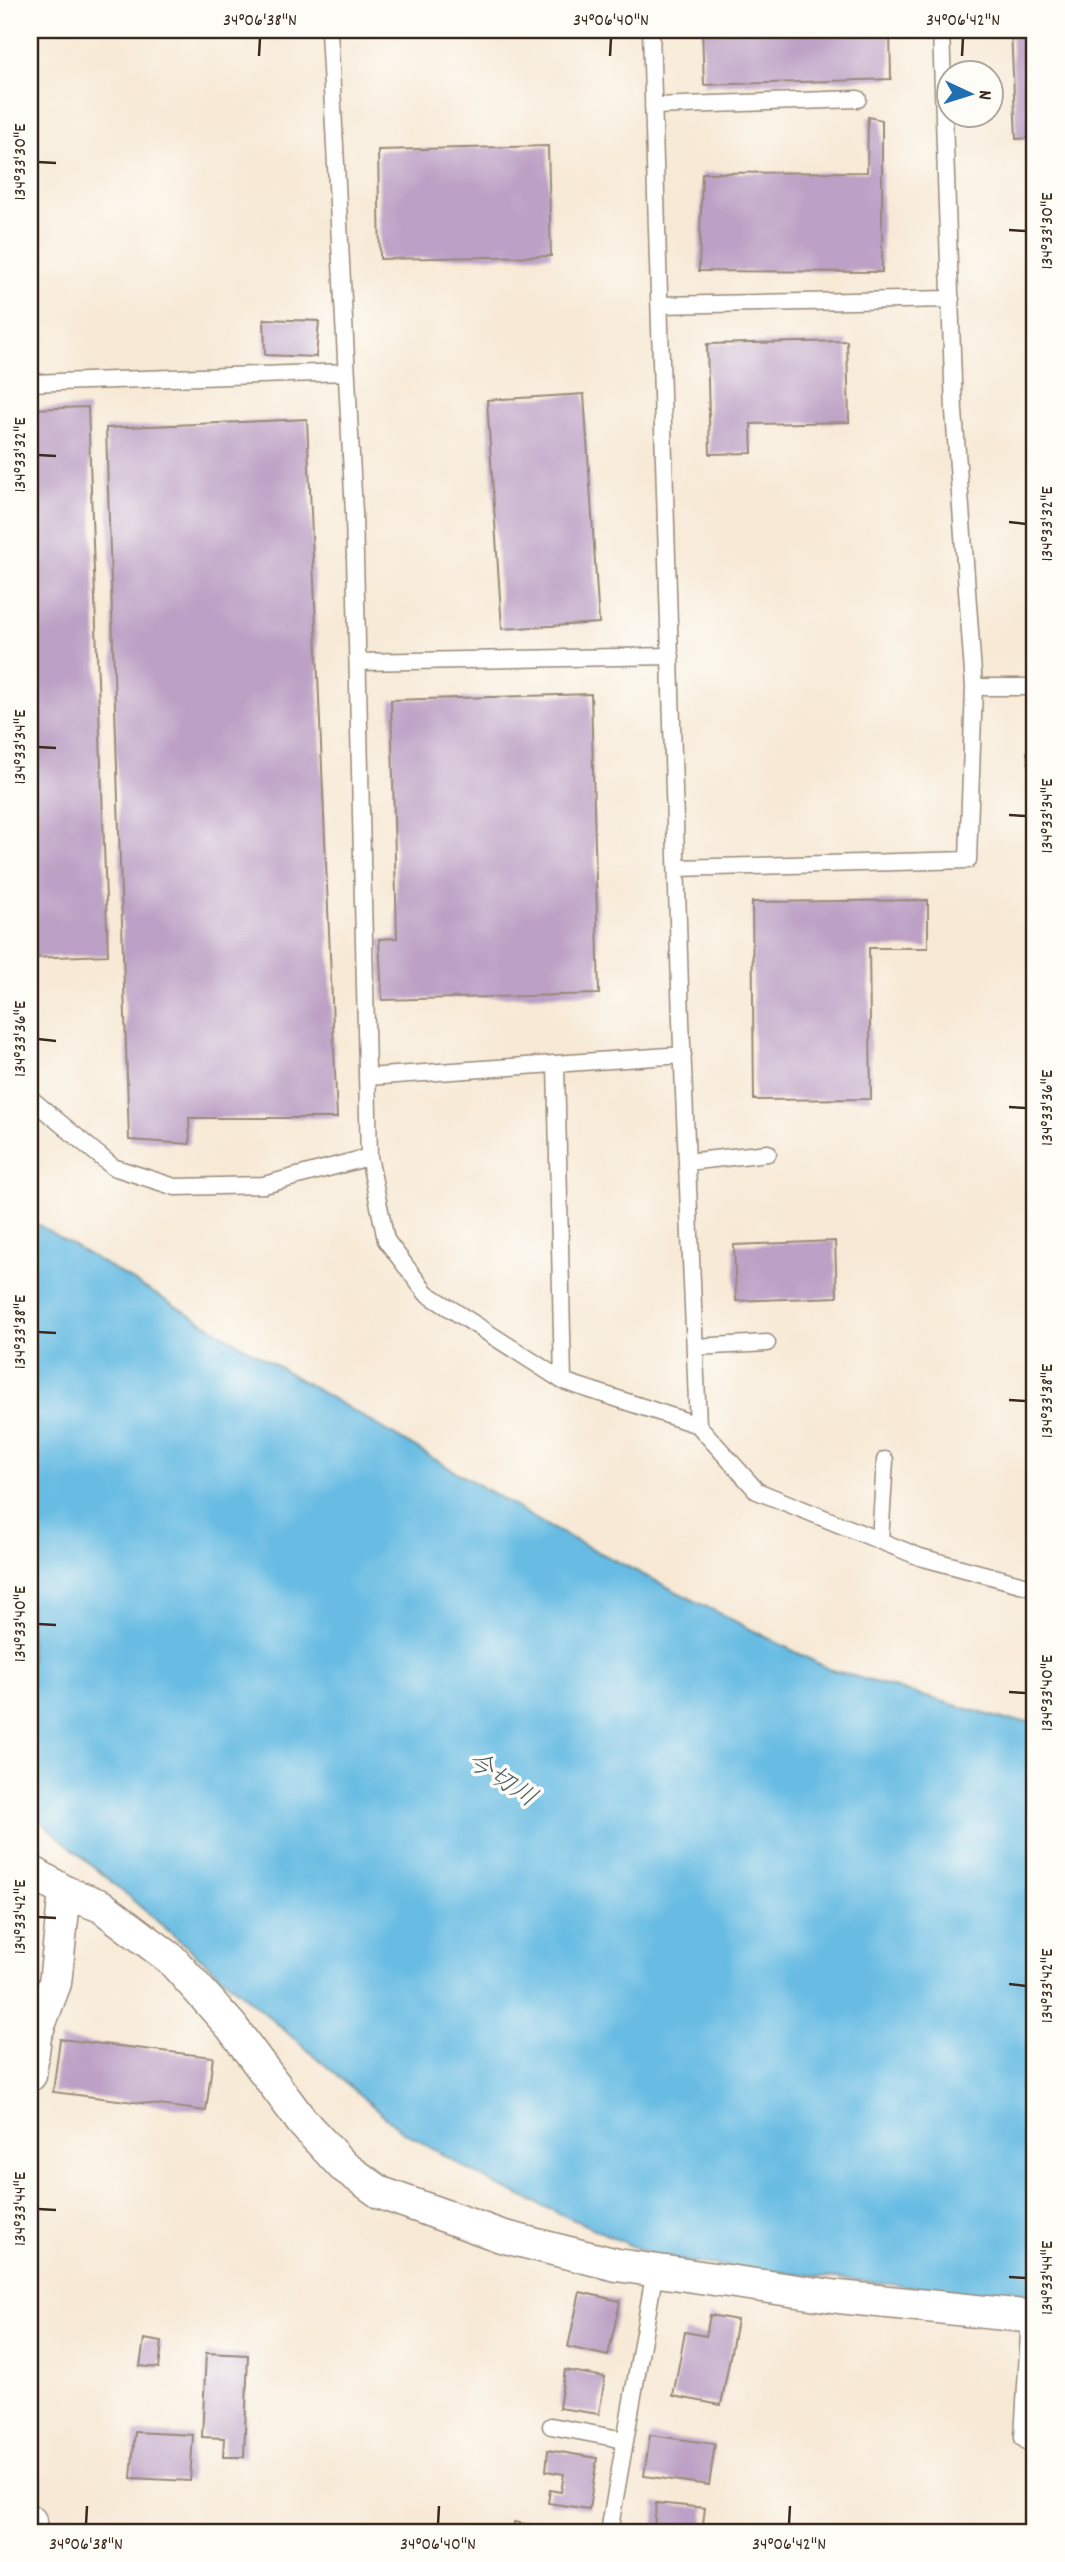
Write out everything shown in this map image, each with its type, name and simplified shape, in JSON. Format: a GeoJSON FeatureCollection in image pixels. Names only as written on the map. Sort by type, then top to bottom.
{"type":"FeatureCollection","features":[{"type":"Feature","properties":{"kind":"street"},"geometry":{"type":"LineString","coordinates":[[30,1871],[65,1892],[101,1906],[171,1959],[231,2025],[303,2123],[343,2166],[381,2193],[501,2236],[617,2265],[839,2297],[1033,2316]]}},
{"type":"Feature","properties":{"kind":"street"},"geometry":{"type":"LineString","coordinates":[[30,2075],[35,2036],[55,1983],[65,1892]]}},
{"type":"Feature","properties":{"kind":"street"},"geometry":{"type":"LineString","coordinates":[[30,2521],[30,2532]]}},
{"type":"Feature","properties":{"kind":"lane"},"geometry":{"type":"LineString","coordinates":[[329,30],[358,662],[369,1157],[386,1240],[426,1293],[563,1381],[698,1425],[757,1491],[920,1557],[1035,1588]]}},
{"type":"Feature","properties":{"kind":"lane"},"geometry":{"type":"LineString","coordinates":[[651,30],[683,1055],[698,1425]]}},
{"type":"Feature","properties":{"kind":"lane"},"geometry":{"type":"LineString","coordinates":[[677,868],[968,860],[974,687],[954,411],[941,30]]}},
{"type":"Feature","properties":{"kind":"lane"},"geometry":{"type":"LineString","coordinates":[[653,106],[858,99]]}},
{"type":"Feature","properties":{"kind":"lane"},"geometry":{"type":"LineString","coordinates":[[660,305],[951,299]]}},
{"type":"Feature","properties":{"kind":"lane"},"geometry":{"type":"LineString","coordinates":[[30,383],[346,372]]}},
{"type":"Feature","properties":{"kind":"lane"},"geometry":{"type":"LineString","coordinates":[[358,662],[671,656]]}},
{"type":"Feature","properties":{"kind":"lane"},"geometry":{"type":"LineString","coordinates":[[974,687],[1035,687]]}},
{"type":"Feature","properties":{"kind":"lane"},"geometry":{"type":"LineString","coordinates":[[367,1077],[683,1055]]}},
{"type":"Feature","properties":{"kind":"lane"},"geometry":{"type":"LineString","coordinates":[[556,1065],[563,1381]]}},
{"type":"Feature","properties":{"kind":"lane"},"geometry":{"type":"LineString","coordinates":[[30,1098],[113,1167],[175,1187],[264,1185],[369,1157]]}},
{"type":"Feature","properties":{"kind":"lane"},"geometry":{"type":"LineString","coordinates":[[687,1161],[768,1153]]}},
{"type":"Feature","properties":{"kind":"lane"},"geometry":{"type":"LineString","coordinates":[[695,1347],[767,1343]]}},
{"type":"Feature","properties":{"kind":"lane"},"geometry":{"type":"LineString","coordinates":[[880,1541],[885,1460]]}},
{"type":"Feature","properties":{"kind":"lane"},"geometry":{"type":"LineString","coordinates":[[608,2532],[655,2270]]}},
{"type":"Feature","properties":{"kind":"lane"},"geometry":{"type":"LineString","coordinates":[[1033,2316],[1023,2438],[1035,2448]]}},
{"type":"Feature","properties":{"kind":"lane"},"geometry":{"type":"LineString","coordinates":[[551,2426],[625,2440]]}},
{"type":"Feature","properties":{"kind":"water","name":"今切川"},"geometry":{"type":"Polygon","coordinates":[[[30,1220],[551,1528],[829,1669],[1006,1720],[1035,1722],[1035,2300],[661,2259],[492,2183],[402,2131],[30,1812],[30,1767],[35,1750],[30,1746],[30,1220]]]}},
{"type":"Feature","properties":{"kind":"building"},"geometry":{"type":"Polygon","coordinates":[[[702,30],[890,30],[891,79],[704,85],[702,30]]]}},
{"type":"Feature","properties":{"kind":"building"},"geometry":{"type":"Polygon","coordinates":[[[1011,30],[1035,30],[1035,138],[1016,139],[1011,30]]]}},
{"type":"Feature","properties":{"kind":"building"},"geometry":{"type":"Polygon","coordinates":[[[868,117],[882,120],[882,272],[699,271],[702,173],[867,172],[868,117]]]}},
{"type":"Feature","properties":{"kind":"building"},"geometry":{"type":"Polygon","coordinates":[[[548,146],[551,256],[380,259],[378,150],[548,146]]]}},
{"type":"Feature","properties":{"kind":"building"},"geometry":{"type":"Polygon","coordinates":[[[264,319],[319,321],[316,357],[265,355],[264,319]]]}},
{"type":"Feature","properties":{"kind":"building"},"geometry":{"type":"Polygon","coordinates":[[[847,341],[849,422],[751,424],[752,453],[710,454],[707,344],[847,341]]]}},
{"type":"Feature","properties":{"kind":"building"},"geometry":{"type":"Polygon","coordinates":[[[584,394],[599,623],[502,629],[487,400],[584,394]]]}},
{"type":"Feature","properties":{"kind":"building"},"geometry":{"type":"Polygon","coordinates":[[[88,407],[108,955],[30,958],[30,409],[88,407]]]}},
{"type":"Feature","properties":{"kind":"building"},"geometry":{"type":"Polygon","coordinates":[[[307,419],[337,1118],[189,1118],[190,1144],[129,1140],[106,428],[307,419]]]}},
{"type":"Feature","properties":{"kind":"building"},"geometry":{"type":"Polygon","coordinates":[[[591,694],[599,994],[382,1000],[379,939],[397,938],[391,700],[591,694]]]}},
{"type":"Feature","properties":{"kind":"building"},"geometry":{"type":"Polygon","coordinates":[[[1035,750],[1035,805],[1034,805],[1027,752],[1035,750]]]}},
{"type":"Feature","properties":{"kind":"building"},"geometry":{"type":"Polygon","coordinates":[[[928,900],[928,948],[869,948],[871,1099],[754,1100],[752,902],[928,900]]]}},
{"type":"Feature","properties":{"kind":"building"},"geometry":{"type":"Polygon","coordinates":[[[835,1241],[837,1297],[736,1301],[734,1245],[835,1241]]]}},
{"type":"Feature","properties":{"kind":"building"},"geometry":{"type":"Polygon","coordinates":[[[60,2039],[213,2057],[206,2111],[53,2092],[60,2039]]]}},
{"type":"Feature","properties":{"kind":"building"},"geometry":{"type":"Polygon","coordinates":[[[580,2292],[620,2301],[608,2356],[568,2347],[580,2292]]]}},
{"type":"Feature","properties":{"kind":"building"},"geometry":{"type":"Polygon","coordinates":[[[710,2315],[737,2320],[721,2405],[673,2396],[685,2332],[706,2336],[710,2315]]]}},
{"type":"Feature","properties":{"kind":"building"},"geometry":{"type":"Polygon","coordinates":[[[144,2339],[162,2342],[159,2368],[140,2366],[144,2339]]]}},
{"type":"Feature","properties":{"kind":"building"},"geometry":{"type":"Polygon","coordinates":[[[206,2353],[248,2355],[244,2457],[223,2457],[224,2438],[202,2437],[206,2353]]]}},
{"type":"Feature","properties":{"kind":"building"},"geometry":{"type":"Polygon","coordinates":[[[565,2370],[605,2377],[599,2414],[559,2408],[565,2370]]]}},
{"type":"Feature","properties":{"kind":"building"},"geometry":{"type":"Polygon","coordinates":[[[135,2432],[193,2435],[190,2481],[131,2478],[135,2432]]]}},
{"type":"Feature","properties":{"kind":"building"},"geometry":{"type":"Polygon","coordinates":[[[650,2435],[715,2444],[709,2485],[644,2476],[650,2435]]]}},
{"type":"Feature","properties":{"kind":"building"},"geometry":{"type":"Polygon","coordinates":[[[548,2450],[597,2458],[589,2509],[548,2503],[550,2490],[561,2492],[564,2474],[546,2471],[548,2450]]]}},
{"type":"Feature","properties":{"kind":"building"},"geometry":{"type":"Polygon","coordinates":[[[656,2503],[705,2508],[702,2532],[654,2532],[656,2503]]]}},
{"type":"Feature","properties":{"kind":"building"},"geometry":{"type":"Polygon","coordinates":[[[514,2522],[565,2531],[565,2532],[513,2532],[514,2522]]]}}]}
